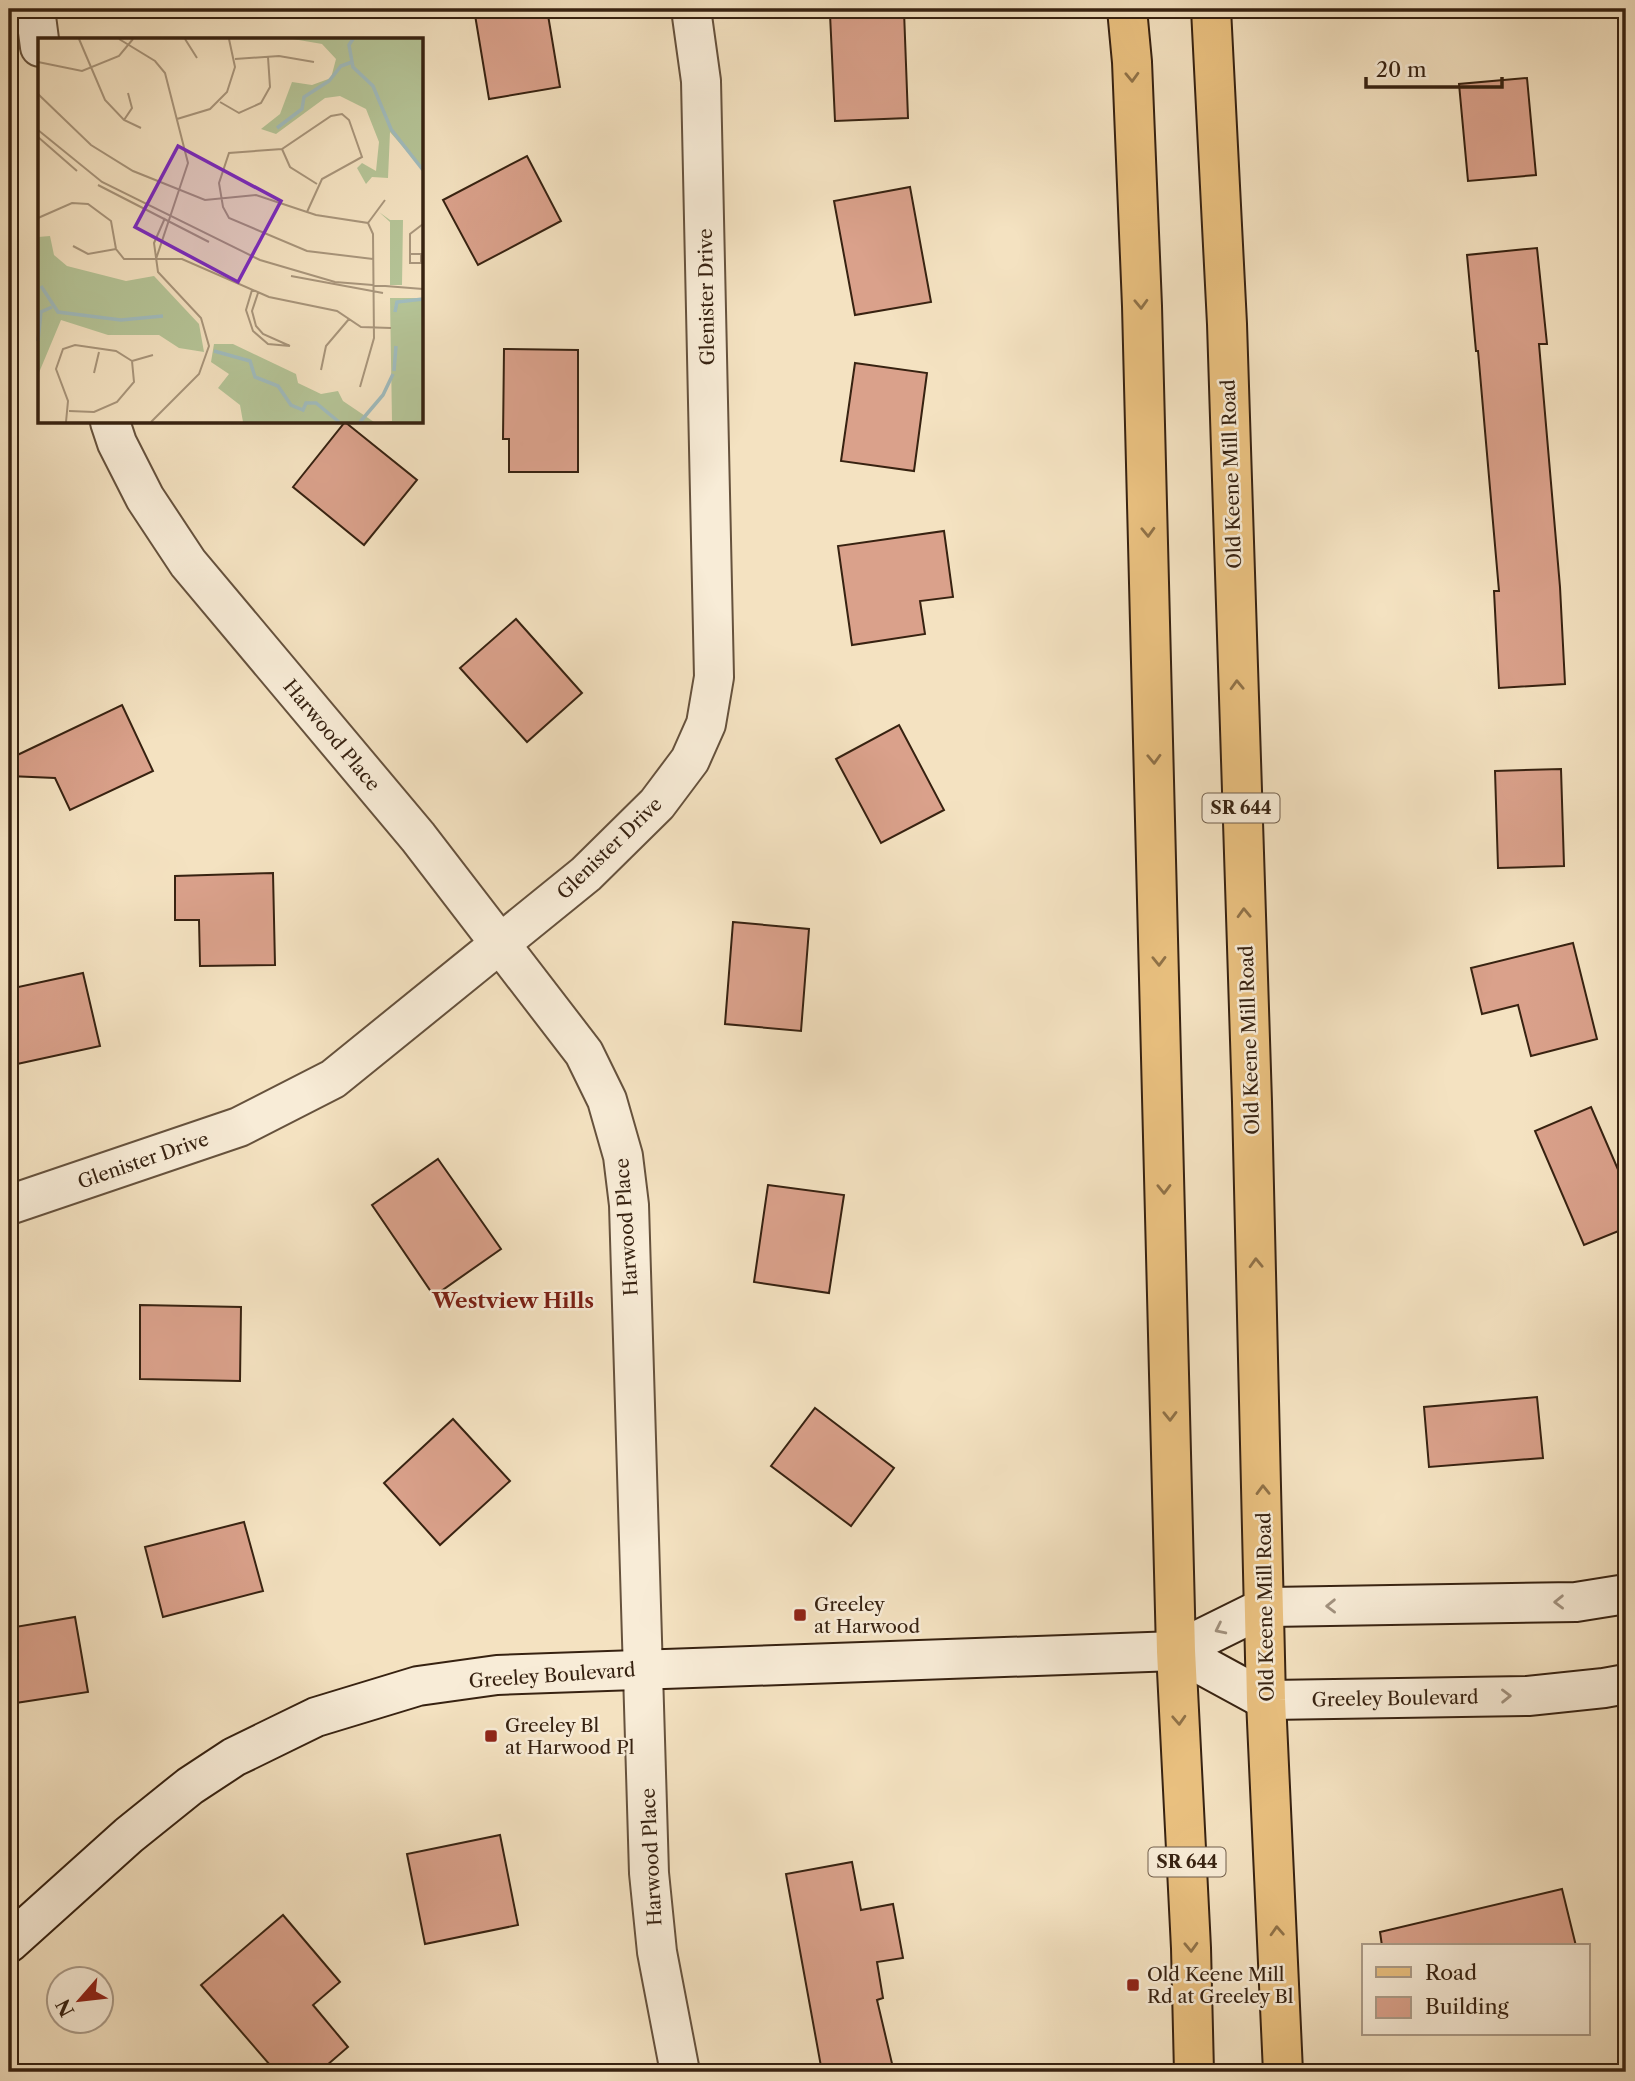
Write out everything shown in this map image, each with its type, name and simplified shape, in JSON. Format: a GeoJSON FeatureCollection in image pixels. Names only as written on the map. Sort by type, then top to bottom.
{"type":"FeatureCollection","features":[{"type":"Feature","properties":{"kind":"main road","name":"SR 644"},"geometry":{"type":"LineString","coordinates":[[1127,9],[1132,62],[1142,320],[1176,1651],[1191,1948],[1194,2072]]}},
{"type":"Feature","properties":{"kind":"main road","name":"Old Keene Mill Road"},"geometry":{"type":"LineString","coordinates":[[1211,9],[1227,324],[1252,1102],[1266,1700],[1283,2072]]}},
{"type":"Feature","properties":{"kind":"street"},"geometry":{"type":"LineString","coordinates":[[35,9],[39,38]]}},
{"type":"Feature","properties":{"kind":"street","name":"Glenister Drive"},"geometry":{"type":"LineString","coordinates":[[9,1205],[239,1127],[333,1079],[586,874],[657,804],[690,760],[706,724],[714,677],[701,81],[691,9]]}},
{"type":"Feature","properties":{"kind":"street","name":"Harwood Place"},"geometry":{"type":"LineString","coordinates":[[111,424],[117,443],[145,498],[188,563],[418,837],[584,1053],[607,1100],[623,1156],[629,1205],[649,1873],[657,1952],[680,2072]]}},
{"type":"Feature","properties":{"kind":"street","name":"Greeley Boulevard"},"geometry":{"type":"LineString","coordinates":[[9,1943],[129,1835],[190,1786],[234,1757],[316,1717],[418,1686],[497,1675],[1176,1651],[1265,1607],[1576,1602],[1626,1594]]}},
{"type":"Feature","properties":{"kind":"street","name":"Greeley Boulevard"},"geometry":{"type":"LineString","coordinates":[[1176,1651],[1266,1700],[1528,1696],[1626,1684]]}},
{"type":"Feature","properties":{"kind":"building"},"geometry":{"type":"Polygon","coordinates":[[[474,9],[547,9],[560,87],[489,99],[474,9]]]}},
{"type":"Feature","properties":{"kind":"building"},"geometry":{"type":"Polygon","coordinates":[[[904,11],[908,118],[835,121],[830,14],[904,11]]]}},
{"type":"Feature","properties":{"kind":"building"},"geometry":{"type":"Polygon","coordinates":[[[1527,78],[1536,175],[1468,181],[1459,84],[1527,78]]]}},
{"type":"Feature","properties":{"kind":"building"},"geometry":{"type":"Polygon","coordinates":[[[527,156],[561,221],[478,265],[443,200],[527,156]]]}},
{"type":"Feature","properties":{"kind":"building"},"geometry":{"type":"Polygon","coordinates":[[[910,187],[931,302],[855,315],[834,201],[910,187]]]}},
{"type":"Feature","properties":{"kind":"building"},"geometry":{"type":"Polygon","coordinates":[[[1537,248],[1547,344],[1539,344],[1560,587],[1565,684],[1499,688],[1494,591],[1499,591],[1467,255],[1537,248]]]}},
{"type":"Feature","properties":{"kind":"building"},"geometry":{"type":"Polygon","coordinates":[[[504,349],[578,350],[578,472],[509,472],[509,439],[503,439],[504,349]]]}},
{"type":"Feature","properties":{"kind":"building"},"geometry":{"type":"Polygon","coordinates":[[[855,363],[927,373],[914,471],[841,461],[855,363]]]}},
{"type":"Feature","properties":{"kind":"building"},"geometry":{"type":"Polygon","coordinates":[[[343,424],[347,424],[417,480],[364,545],[293,487],[343,424]]]}},
{"type":"Feature","properties":{"kind":"building"},"geometry":{"type":"Polygon","coordinates":[[[944,531],[953,597],[920,601],[925,634],[852,645],[838,546],[944,531]]]}},
{"type":"Feature","properties":{"kind":"building"},"geometry":{"type":"Polygon","coordinates":[[[516,619],[582,693],[527,742],[460,668],[516,619]]]}},
{"type":"Feature","properties":{"kind":"building"},"geometry":{"type":"Polygon","coordinates":[[[122,705],[153,771],[70,810],[55,778],[9,776],[9,759],[122,705]]]}},
{"type":"Feature","properties":{"kind":"building"},"geometry":{"type":"Polygon","coordinates":[[[899,725],[944,810],[881,843],[836,759],[899,725]]]}},
{"type":"Feature","properties":{"kind":"building"},"geometry":{"type":"Polygon","coordinates":[[[1561,769],[1564,866],[1498,868],[1495,771],[1561,769]]]}},
{"type":"Feature","properties":{"kind":"building"},"geometry":{"type":"Polygon","coordinates":[[[273,873],[275,965],[200,966],[199,920],[175,920],[175,876],[273,873]]]}},
{"type":"Feature","properties":{"kind":"building"},"geometry":{"type":"Polygon","coordinates":[[[733,922],[809,929],[801,1031],[725,1024],[733,922]]]}},
{"type":"Feature","properties":{"kind":"building"},"geometry":{"type":"Polygon","coordinates":[[[1573,943],[1597,1039],[1531,1056],[1518,1005],[1482,1014],[1471,968],[1573,943]]]}},
{"type":"Feature","properties":{"kind":"building"},"geometry":{"type":"Polygon","coordinates":[[[83,973],[100,1046],[17,1064],[9,1026],[9,989],[83,973]]]}},
{"type":"Feature","properties":{"kind":"building"},"geometry":{"type":"Polygon","coordinates":[[[1591,1107],[1626,1188],[1626,1228],[1584,1245],[1535,1131],[1591,1107]]]}},
{"type":"Feature","properties":{"kind":"building"},"geometry":{"type":"Polygon","coordinates":[[[438,1159],[501,1249],[434,1296],[372,1205],[438,1159]]]}},
{"type":"Feature","properties":{"kind":"building"},"geometry":{"type":"Polygon","coordinates":[[[768,1185],[844,1195],[829,1293],[754,1282],[768,1185]]]}},
{"type":"Feature","properties":{"kind":"building"},"geometry":{"type":"Polygon","coordinates":[[[140,1305],[241,1307],[240,1381],[140,1379],[140,1305]]]}},
{"type":"Feature","properties":{"kind":"building"},"geometry":{"type":"Polygon","coordinates":[[[1537,1397],[1543,1458],[1429,1467],[1424,1407],[1537,1397]]]}},
{"type":"Feature","properties":{"kind":"building"},"geometry":{"type":"Polygon","coordinates":[[[815,1408],[894,1468],[851,1526],[771,1466],[815,1408]]]}},
{"type":"Feature","properties":{"kind":"building"},"geometry":{"type":"Polygon","coordinates":[[[453,1419],[510,1481],[440,1545],[384,1483],[453,1419]]]}},
{"type":"Feature","properties":{"kind":"building"},"geometry":{"type":"Polygon","coordinates":[[[244,1522],[263,1591],[163,1617],[145,1547],[244,1522]]]}},
{"type":"Feature","properties":{"kind":"building"},"geometry":{"type":"Polygon","coordinates":[[[75,1617],[88,1692],[9,1704],[9,1628],[75,1617]]]}},
{"type":"Feature","properties":{"kind":"building"},"geometry":{"type":"Polygon","coordinates":[[[500,1835],[518,1925],[425,1944],[407,1854],[500,1835]]]}},
{"type":"Feature","properties":{"kind":"building"},"geometry":{"type":"Polygon","coordinates":[[[852,1862],[861,1910],[893,1904],[903,1958],[877,1962],[883,1998],[877,2000],[894,2072],[822,2072],[786,1874],[852,1862]]]}},
{"type":"Feature","properties":{"kind":"building"},"geometry":{"type":"Polygon","coordinates":[[[1562,1889],[1576,1944],[1382,1944],[1380,1932],[1562,1889]]]}},
{"type":"Feature","properties":{"kind":"building"},"geometry":{"type":"Polygon","coordinates":[[[283,1915],[340,1982],[313,2005],[348,2047],[319,2072],[276,2072],[201,1985],[283,1915]]]}},
{"type":"Feature","properties":{"kind":"place","name":"Greeley at Harwood"},"geometry":{"type":"Point","coordinates":[800,1615]}},
{"type":"Feature","properties":{"kind":"place","name":"Greeley Bl at Harwood Pl"},"geometry":{"type":"Point","coordinates":[491,1736]}},
{"type":"Feature","properties":{"kind":"place","name":"Old Keene Mill Rd at Greeley Bl"},"geometry":{"type":"Point","coordinates":[1133,1985]}},
{"type":"Feature","properties":{"kind":"district","name":"Westview Hills"},"geometry":{"type":"Point","coordinates":[513,1301]}}]}
